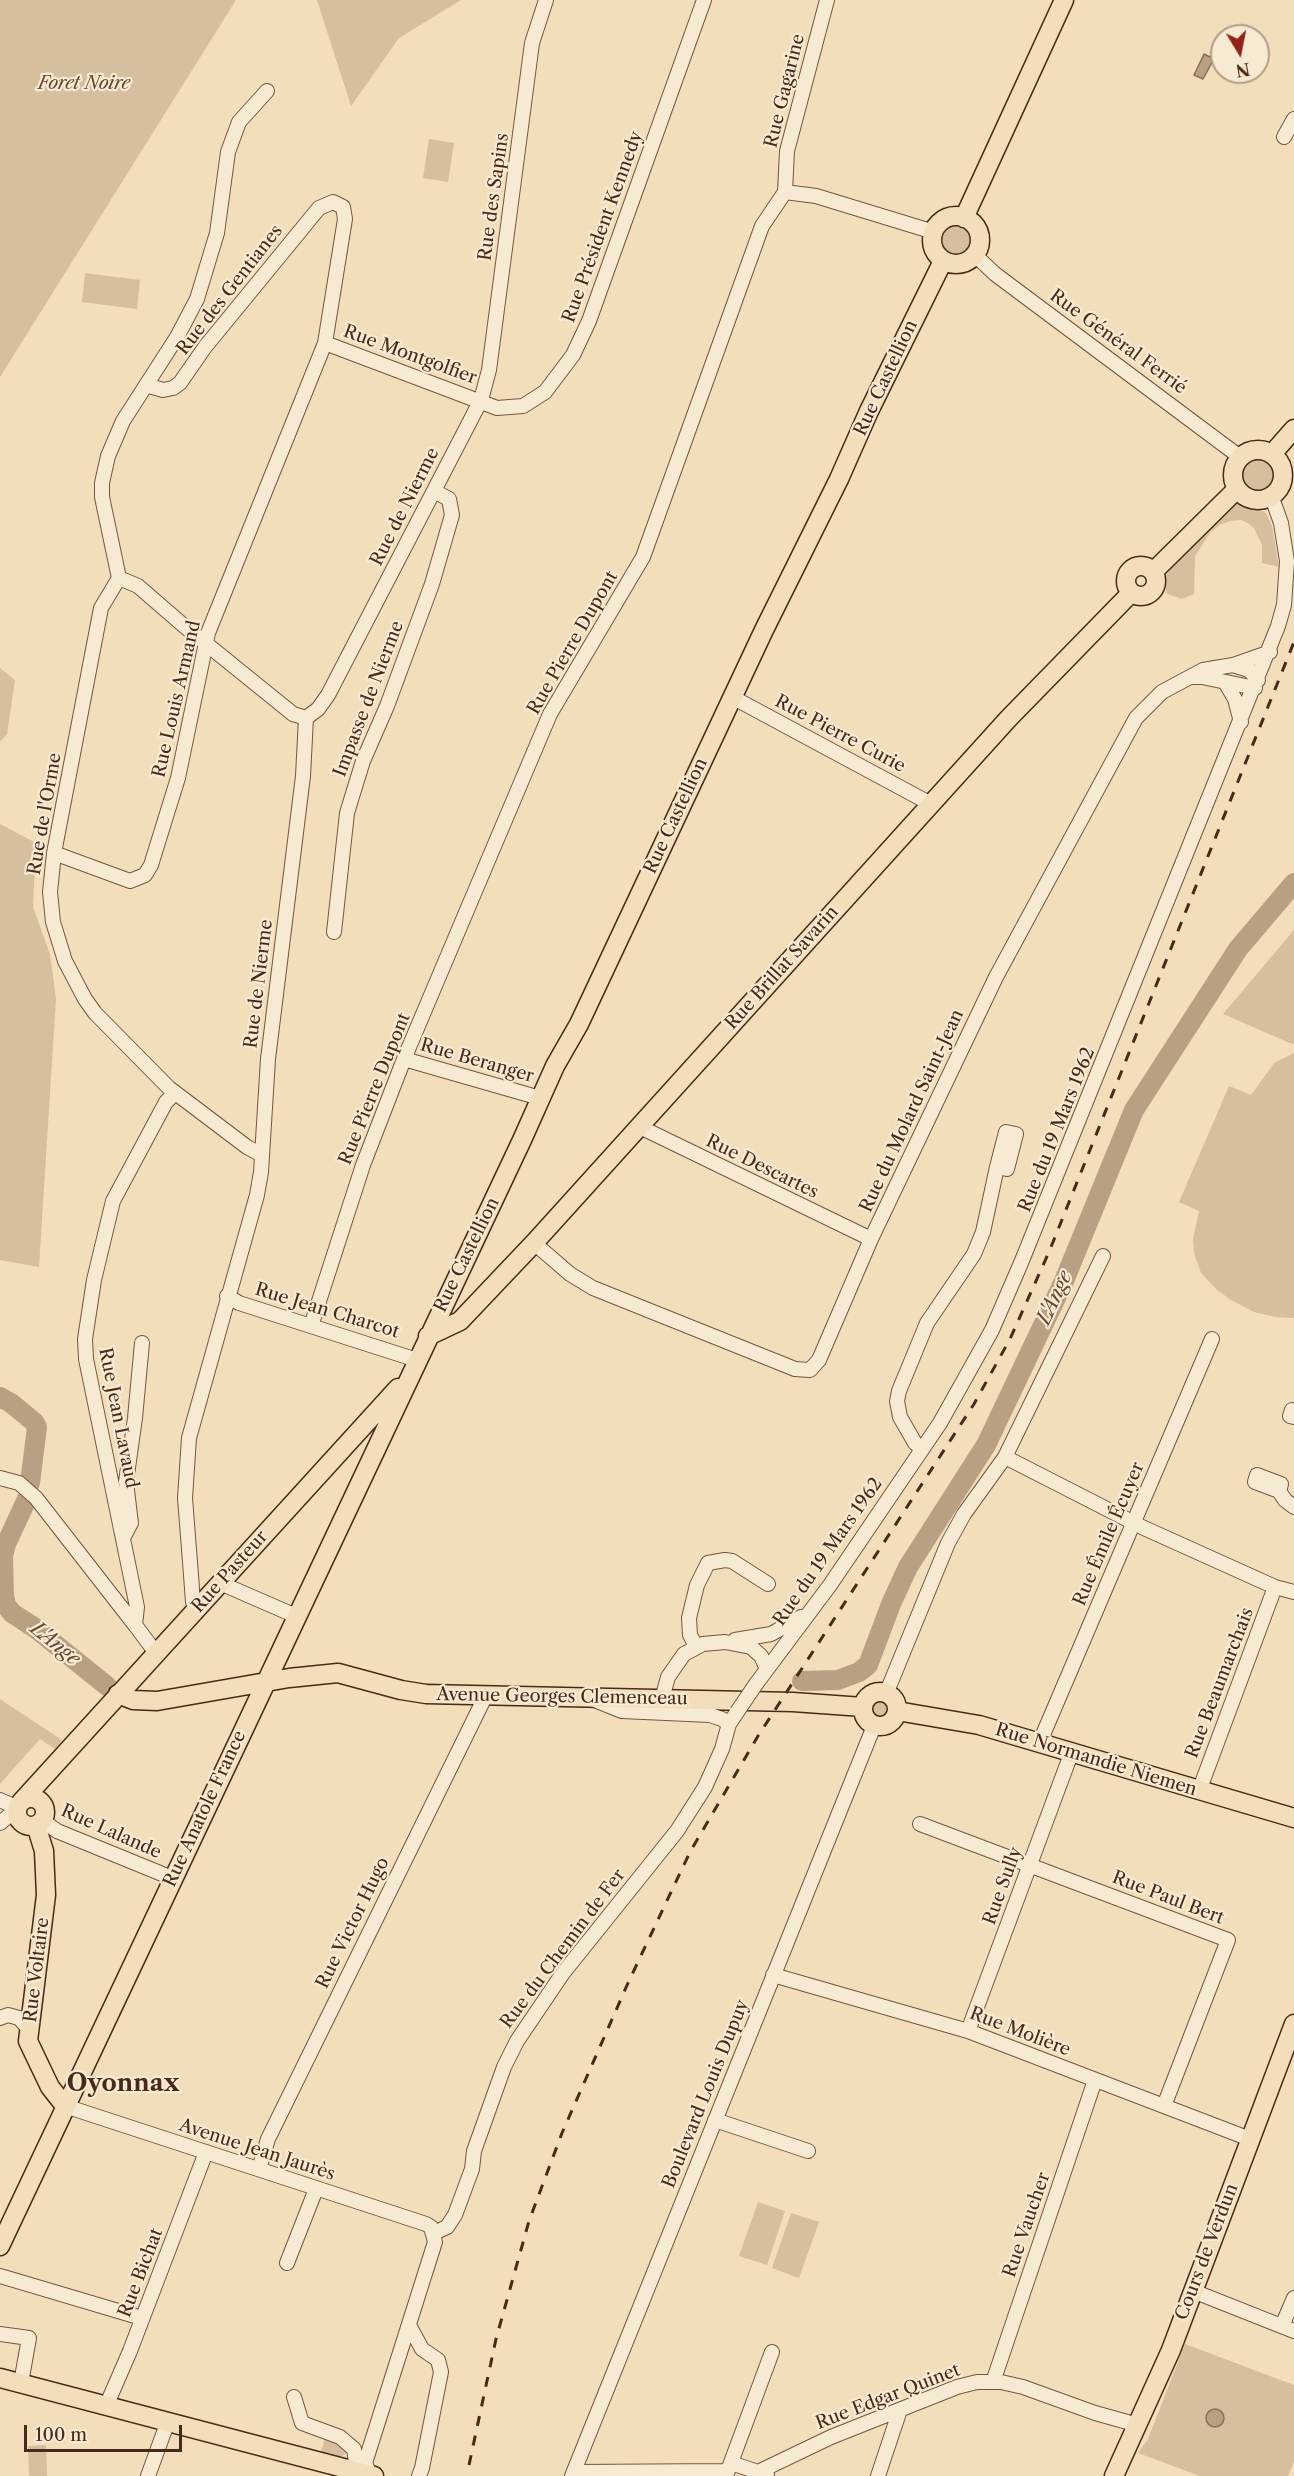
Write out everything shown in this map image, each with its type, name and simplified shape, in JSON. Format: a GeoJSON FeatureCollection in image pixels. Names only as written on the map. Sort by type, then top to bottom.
{"type":"FeatureCollection","features":[{"type":"Feature","properties":{"kind":"main road"},"geometry":{"type":"LineString","coordinates":[[964,218],[1064,0]]}},
{"type":"Feature","properties":{"kind":"main road"},"geometry":{"type":"LineString","coordinates":[[964,218],[972,223],[980,235],[979,249],[975,255],[963,263],[943,261],[934,249],[934,232],[946,219],[964,218]]}},
{"type":"Feature","properties":{"kind":"main road","name":"Rue Castellion"},"geometry":{"type":"LineString","coordinates":[[414,1366],[555,1066],[579,1024],[732,697],[943,261]]}},
{"type":"Feature","properties":{"kind":"main road"},"geometry":{"type":"LineString","coordinates":[[1272,454],[1294,429]]}},
{"type":"Feature","properties":{"kind":"main road"},"geometry":{"type":"LineString","coordinates":[[1258,450],[1272,454],[1281,465],[1282,478],[1276,491],[1271,495],[1255,499],[1247,497],[1237,489],[1233,472],[1240,457],[1250,451],[1258,450]]}},
{"type":"Feature","properties":{"kind":"main road","name":"Rue Brillat Savarin"},"geometry":{"type":"LineString","coordinates":[[428,1336],[460,1321],[534,1243],[1008,719],[1131,593],[1139,596],[1151,592],[1156,584],[1153,572],[1237,489]]}},
{"type":"Feature","properties":{"kind":"main road","name":"Rue Pasteur"},"geometry":{"type":"LineString","coordinates":[[19,1806],[414,1366]]}},
{"type":"Feature","properties":{"kind":"main road","name":"Rue Anatole France"},"geometry":{"type":"LineString","coordinates":[[0,2246],[414,1366]]}},
{"type":"Feature","properties":{"kind":"main road","name":"Avenue Georges Clemenceau"},"geometry":{"type":"LineString","coordinates":[[118,1694],[133,1700],[157,1701],[338,1673],[401,1690],[426,1694],[793,1702],[863,1707]]}},
{"type":"Feature","properties":{"kind":"main road"},"geometry":{"type":"LineString","coordinates":[[880,1692],[886,1694],[894,1701],[897,1711],[889,1724],[874,1726],[864,1716],[863,1707],[869,1696],[880,1692]]}},
{"type":"Feature","properties":{"kind":"main road","name":"Rue Normandie Niemen"},"geometry":{"type":"LineString","coordinates":[[897,1711],[962,1721],[1294,1818]]}},
{"type":"Feature","properties":{"kind":"main road"},"geometry":{"type":"LineString","coordinates":[[19,1806],[18,1816],[22,1822],[29,1825],[44,1825],[50,1772]]}},
{"type":"Feature","properties":{"kind":"main road","name":"Rue Voltaire"},"geometry":{"type":"LineString","coordinates":[[44,1825],[46,1895],[28,2041],[50,2086],[65,2106]]}},
{"type":"Feature","properties":{"kind":"main road","name":"Cours de Verdun"},"geometry":{"type":"LineString","coordinates":[[1114,2476],[1138,2426],[1193,2291],[1294,2024]]}},
{"type":"Feature","properties":{"kind":"main road"},"geometry":{"type":"LineString","coordinates":[[0,2378],[369,2471]]}},
{"type":"Feature","properties":{"kind":"street","name":"Rue des Sapins"},"geometry":{"type":"LineString","coordinates":[[481,400],[489,370],[532,43],[546,0]]}},
{"type":"Feature","properties":{"kind":"street","name":"Rue Président Kennedy"},"geometry":{"type":"LineString","coordinates":[[481,400],[497,408],[510,408],[534,401],[556,381],[581,342],[704,0]]}},
{"type":"Feature","properties":{"kind":"street","name":"Rue Gagarine"},"geometry":{"type":"LineString","coordinates":[[785,192],[787,151],[827,0]]}},
{"type":"Feature","properties":{"kind":"street"},"geometry":{"type":"LineString","coordinates":[[267,91],[239,122],[228,152],[217,233],[197,299],[177,337],[123,421],[112,444],[102,483],[103,514],[118,578],[138,586],[293,714],[306,718]]}},
{"type":"Feature","properties":{"kind":"street"},"geometry":{"type":"LineString","coordinates":[[1284,136],[1294,119]]}},
{"type":"Feature","properties":{"kind":"street"},"geometry":{"type":"LineString","coordinates":[[785,192],[816,196],[934,232]]}},
{"type":"Feature","properties":{"kind":"street","name":"Rue Pierre Dupont"},"geometry":{"type":"LineString","coordinates":[[311,1326],[363,1166],[404,1059],[550,714],[643,557],[762,226],[785,192]]}},
{"type":"Feature","properties":{"kind":"street","name":"Rue des Gentianes"},"geometry":{"type":"LineString","coordinates":[[146,385],[163,390],[173,388],[180,383],[205,347],[319,208],[327,203],[338,203]]}},
{"type":"Feature","properties":{"kind":"street","name":"Rue Louis Armand"},"geometry":{"type":"LineString","coordinates":[[54,853],[130,881],[145,875],[151,865],[178,778],[205,643],[218,604],[325,343],[345,219],[343,207],[338,203]]}},
{"type":"Feature","properties":{"kind":"street","name":"Rue Général Ferrié"},"geometry":{"type":"LineString","coordinates":[[975,255],[995,274],[1240,457]]}},
{"type":"Feature","properties":{"kind":"street","name":"Rue Montgolfier"},"geometry":{"type":"LineString","coordinates":[[325,343],[481,400]]}},
{"type":"Feature","properties":{"kind":"street","name":"Rue de Nierme"},"geometry":{"type":"LineString","coordinates":[[196,1609],[193,1602],[185,1498],[189,1438],[257,1194],[262,1155],[268,1059],[303,776],[306,718],[328,695],[481,400]]}},
{"type":"Feature","properties":{"kind":"street","name":"Impasse de Nierme"},"geometry":{"type":"LineString","coordinates":[[334,932],[347,813],[363,761],[387,706],[432,585],[452,515],[449,499],[435,491]]}},
{"type":"Feature","properties":{"kind":"street","name":"Rue du 19 Mars 1962"},"geometry":{"type":"LineString","coordinates":[[729,1724],[922,1449],[972,1368],[1022,1263],[1270,652],[1284,605],[1287,561],[1281,523],[1271,495]]}},
{"type":"Feature","properties":{"kind":"street","name":"Rue de l'Orme"},"geometry":{"type":"LineString","coordinates":[[118,578],[101,608],[54,853],[50,892],[53,922],[60,948],[74,980],[95,1013],[175,1093],[262,1155]]}},
{"type":"Feature","properties":{"kind":"street","name":"Rue du Molard Saint-Jean"},"geometry":{"type":"LineString","coordinates":[[534,1243],[570,1274],[593,1288],[803,1371],[810,1370],[819,1360],[871,1239],[996,977],[1136,718],[1162,692],[1188,677],[1203,670],[1233,665],[1270,652]]}},
{"type":"Feature","properties":{"kind":"street"},"geometry":{"type":"LineString","coordinates":[[1233,665],[1249,670],[1257,684]]}},
{"type":"Feature","properties":{"kind":"street"},"geometry":{"type":"LineString","coordinates":[[1188,677],[1257,684]]}},
{"type":"Feature","properties":{"kind":"street"},"geometry":{"type":"LineString","coordinates":[[1224,682],[1235,699],[1241,722]]}},
{"type":"Feature","properties":{"kind":"street","name":"Rue Pierre Curie"},"geometry":{"type":"LineString","coordinates":[[732,697],[931,804]]}},
{"type":"Feature","properties":{"kind":"street","name":"Rue Beranger"},"geometry":{"type":"LineString","coordinates":[[404,1059],[540,1098]]}},
{"type":"Feature","properties":{"kind":"street","name":"Rue Jean Lavaud"},"geometry":{"type":"LineString","coordinates":[[135,1625],[137,1608],[86,1359],[85,1339],[94,1280],[113,1201],[162,1110],[175,1093]]}},
{"type":"Feature","properties":{"kind":"street","name":"Rue Descartes"},"geometry":{"type":"LineString","coordinates":[[638,1126],[871,1239]]}},
{"type":"Feature","properties":{"kind":"street"},"geometry":{"type":"LineString","coordinates":[[922,1449],[915,1443],[900,1417],[897,1401],[899,1391],[927,1323],[974,1254],[980,1239],[997,1167]]}},
{"type":"Feature","properties":{"kind":"street"},"geometry":{"type":"LineString","coordinates":[[886,1694],[948,1543],[964,1514],[1005,1457],[1102,1256]]}},
{"type":"Feature","properties":{"kind":"street","name":"Rue Jean Charcot"},"geometry":{"type":"LineString","coordinates":[[228,1296],[239,1303],[311,1326],[414,1366]]}},
{"type":"Feature","properties":{"kind":"street","name":"Rue Émile Écuyer"},"geometry":{"type":"LineString","coordinates":[[1039,1744],[1212,1339]]}},
{"type":"Feature","properties":{"kind":"street"},"geometry":{"type":"LineString","coordinates":[[123,1538],[131,1523],[126,1482],[142,1343]]}},
{"type":"Feature","properties":{"kind":"street"},"geometry":{"type":"LineString","coordinates":[[1294,1411],[1292,1410],[1290,1416],[1294,1417]]}},
{"type":"Feature","properties":{"kind":"street"},"geometry":{"type":"LineString","coordinates":[[1005,1457],[1133,1522],[1288,1587]]}},
{"type":"Feature","properties":{"kind":"street"},"geometry":{"type":"LineString","coordinates":[[0,1478],[20,1483],[36,1498],[156,1653]]}},
{"type":"Feature","properties":{"kind":"street"},"geometry":{"type":"LineString","coordinates":[[1279,1491],[1294,1507]]}},
{"type":"Feature","properties":{"kind":"street"},"geometry":{"type":"LineString","coordinates":[[696,1646],[690,1635],[690,1618],[697,1586],[708,1563],[732,1561],[768,1584]]}},
{"type":"Feature","properties":{"kind":"street"},"geometry":{"type":"LineString","coordinates":[[220,1583],[296,1616]]}},
{"type":"Feature","properties":{"kind":"street","name":"Rue Beaumarchais"},"geometry":{"type":"LineString","coordinates":[[1199,1791],[1288,1587]]}},
{"type":"Feature","properties":{"kind":"street"},"geometry":{"type":"LineString","coordinates":[[662,1699],[668,1677],[684,1654],[696,1646],[745,1639],[779,1630],[811,1610]]}},
{"type":"Feature","properties":{"kind":"street"},"geometry":{"type":"LineString","coordinates":[[745,1639],[763,1644],[770,1665]]}},
{"type":"Feature","properties":{"kind":"street"},"geometry":{"type":"LineString","coordinates":[[724,1642],[745,1646],[756,1651],[770,1665]]}},
{"type":"Feature","properties":{"kind":"street","name":"Rue Victor Hugo"},"geometry":{"type":"LineString","coordinates":[[259,2169],[268,2139],[486,1695]]}},
{"type":"Feature","properties":{"kind":"street"},"geometry":{"type":"LineString","coordinates":[[590,1698],[622,1711],[710,1715],[729,1724]]}},
{"type":"Feature","properties":{"kind":"street","name":"Rue du Chemin de Fer"},"geometry":{"type":"LineString","coordinates":[[434,2233],[447,2227],[456,2216],[472,2169],[474,2151],[504,2067],[517,2041],[563,1973],[683,1823],[705,1787],[722,1749],[729,1724]]}},
{"type":"Feature","properties":{"kind":"street","name":"Boulevard Louis Dupuy"},"geometry":{"type":"LineString","coordinates":[[573,2474],[874,1726]]}},
{"type":"Feature","properties":{"kind":"street","name":"Rue Sully"},"geometry":{"type":"LineString","coordinates":[[968,2031],[1071,1754]]}},
{"type":"Feature","properties":{"kind":"street"},"geometry":{"type":"LineString","coordinates":[[0,1800],[19,1806]]}},
{"type":"Feature","properties":{"kind":"street"},"geometry":{"type":"LineString","coordinates":[[0,1822],[19,1806]]}},
{"type":"Feature","properties":{"kind":"street"},"geometry":{"type":"LineString","coordinates":[[920,1824],[1029,1865]]}},
{"type":"Feature","properties":{"kind":"street","name":"Rue Lalande"},"geometry":{"type":"LineString","coordinates":[[44,1825],[172,1878]]}},
{"type":"Feature","properties":{"kind":"street","name":"Rue Paul Bert"},"geometry":{"type":"LineString","coordinates":[[1029,1865],[1228,1940],[1164,2106]]}},
{"type":"Feature","properties":{"kind":"street","name":"Rue Molière"},"geometry":{"type":"LineString","coordinates":[[773,1975],[968,2031],[1250,2139]]}},
{"type":"Feature","properties":{"kind":"street"},"geometry":{"type":"LineString","coordinates":[[0,2018],[8,2015],[19,2018],[29,2029]]}},
{"type":"Feature","properties":{"kind":"street","name":"Rue Vaucher"},"geometry":{"type":"LineString","coordinates":[[993,2382],[1095,2080]]}},
{"type":"Feature","properties":{"kind":"street","name":"Avenue Jean Jaurès"},"geometry":{"type":"LineString","coordinates":[[65,2106],[426,2224],[434,2233]]}},
{"type":"Feature","properties":{"kind":"street"},"geometry":{"type":"LineString","coordinates":[[715,2120],[808,2151]]}},
{"type":"Feature","properties":{"kind":"street","name":"Rue Bichat"},"geometry":{"type":"LineString","coordinates":[[107,2404],[130,2351],[206,2152]]}},
{"type":"Feature","properties":{"kind":"street"},"geometry":{"type":"LineString","coordinates":[[287,2263],[316,2189]]}},
{"type":"Feature","properties":{"kind":"street"},"geometry":{"type":"LineString","coordinates":[[294,2397],[302,2423],[340,2437],[354,2449],[356,2463],[369,2471],[409,2325],[435,2242],[434,2233]]}},
{"type":"Feature","properties":{"kind":"street"},"geometry":{"type":"LineString","coordinates":[[0,2276],[135,2316]]}},
{"type":"Feature","properties":{"kind":"street"},"geometry":{"type":"LineString","coordinates":[[1193,2291],[1288,2329],[1294,2298]]}},
{"type":"Feature","properties":{"kind":"street"},"geometry":{"type":"LineString","coordinates":[[409,2325],[422,2349],[438,2360],[441,2372],[419,2476]]}},
{"type":"Feature","properties":{"kind":"street"},"geometry":{"type":"LineString","coordinates":[[0,2334],[29,2338],[21,2383]]}},
{"type":"Feature","properties":{"kind":"street"},"geometry":{"type":"LineString","coordinates":[[728,2470],[772,2352]]}},
{"type":"Feature","properties":{"kind":"street","name":"Rue Edgar Quinet"},"geometry":{"type":"LineString","coordinates":[[763,2474],[821,2442],[957,2387],[977,2382],[1023,2386],[1095,2413],[1138,2426]]}},
{"type":"Feature","properties":{"kind":"street"},"geometry":{"type":"LineString","coordinates":[[878,2476],[900,2410]]}},
{"type":"Feature","properties":{"kind":"street"},"geometry":{"type":"LineString","coordinates":[[148,2476],[168,2421]]}},
{"type":"Feature","properties":{"kind":"street"},"geometry":{"type":"LineString","coordinates":[[573,2474],[728,2470],[763,2474]]}},
{"type":"Feature","properties":{"kind":"green space","name":"Foret Noire"},"geometry":{"type":"Polygon","coordinates":[[[0,0],[236,0],[0,377],[0,0]]]}},
{"type":"Feature","properties":{"kind":"green space"},"geometry":{"type":"Polygon","coordinates":[[[317,0],[461,0],[399,38],[351,106],[317,0]]]}},
{"type":"Feature","properties":{"kind":"green space"},"geometry":{"type":"Polygon","coordinates":[[[429,139],[454,143],[448,182],[423,178],[429,139]]]}},
{"type":"Feature","properties":{"kind":"green space"},"geometry":{"type":"Polygon","coordinates":[[[957,226],[968,230],[972,241],[968,252],[957,256],[946,252],[942,241],[946,230],[957,226]]]}},
{"type":"Feature","properties":{"kind":"green space"},"geometry":{"type":"Polygon","coordinates":[[[85,273],[140,280],[137,309],[82,302],[85,273]]]}},
{"type":"Feature","properties":{"kind":"green space"},"geometry":{"type":"Polygon","coordinates":[[[1259,457],[1272,462],[1277,475],[1272,488],[1259,493],[1246,488],[1241,475],[1246,462],[1259,457]]]}},
{"type":"Feature","properties":{"kind":"green space"},"geometry":{"type":"Polygon","coordinates":[[[1237,504],[1257,508],[1266,513],[1272,526],[1279,567],[1262,563],[1262,545],[1254,528],[1241,520],[1230,521],[1210,533],[1195,556],[1194,594],[1182,599],[1167,594],[1165,577],[1176,561],[1232,506],[1237,504]]]}},
{"type":"Feature","properties":{"kind":"green space"},"geometry":{"type":"Polygon","coordinates":[[[0,668],[15,680],[7,734],[0,742],[0,668]]]}},
{"type":"Feature","properties":{"kind":"green space"},"geometry":{"type":"Polygon","coordinates":[[[0,824],[36,843],[33,907],[50,954],[56,999],[39,1267],[0,1260],[0,824]]]}},
{"type":"Feature","properties":{"kind":"green space"},"geometry":{"type":"Polygon","coordinates":[[[1294,930],[1294,1044],[1292,1044],[1223,1014],[1294,930]]]}},
{"type":"Feature","properties":{"kind":"green space"},"geometry":{"type":"Polygon","coordinates":[[[1294,1053],[1294,1318],[1275,1317],[1254,1312],[1217,1290],[1201,1273],[1194,1253],[1193,1239],[1199,1211],[1179,1202],[1229,1086],[1251,1095],[1274,1063],[1294,1053]]]}},
{"type":"Feature","properties":{"kind":"green space"},"geometry":{"type":"Polygon","coordinates":[[[0,1699],[62,1740],[55,1749],[40,1739],[0,1784],[0,1699]]]}},
{"type":"Feature","properties":{"kind":"green space"},"geometry":{"type":"Polygon","coordinates":[[[881,1701],[887,1704],[890,1710],[887,1716],[881,1719],[875,1716],[872,1710],[875,1704],[881,1701]]]}},
{"type":"Feature","properties":{"kind":"green space"},"geometry":{"type":"Polygon","coordinates":[[[758,2202],[785,2211],[767,2265],[739,2256],[758,2202]]]}},
{"type":"Feature","properties":{"kind":"green space"},"geometry":{"type":"Polygon","coordinates":[[[791,2213],[819,2222],[799,2278],[772,2268],[791,2213]]]}},
{"type":"Feature","properties":{"kind":"green space"},"geometry":{"type":"Polygon","coordinates":[[[1185,2344],[1294,2385],[1294,2462],[1288,2476],[1200,2476],[1138,2453],[1148,2439],[1185,2344]]]}},
{"type":"Feature","properties":{"kind":"green space"},"geometry":{"type":"Polygon","coordinates":[[[325,2438],[351,2451],[336,2459],[320,2455],[325,2438]]]}},
{"type":"Feature","properties":{"kind":"green space"},"geometry":{"type":"Polygon","coordinates":[[[46,2445],[47,2476],[29,2476],[28,2446],[46,2445]]]}},
{"type":"Feature","properties":{"kind":"shaded area"},"geometry":{"type":"Polygon","coordinates":[[[1204,54],[1210,57],[1210,66],[1203,79],[1194,75],[1204,54]]]}},
{"type":"Feature","properties":{"kind":"shaded area"},"geometry":{"type":"Polygon","coordinates":[[[1211,2409],[1219,2409],[1224,2414],[1222,2425],[1211,2427],[1206,2422],[1206,2414],[1211,2409]]]}},
{"type":"Feature","properties":{"kind":"waterway","name":"L'Ange"},"geometry":{"type":"LineString","coordinates":[[802,1681],[838,1680],[859,1672],[868,1665],[908,1567],[986,1445],[1064,1281],[1134,1110],[1238,949],[1294,883]]}},
{"type":"Feature","properties":{"kind":"waterway","name":"L'Ange"},"geometry":{"type":"LineString","coordinates":[[0,1397],[11,1403],[37,1427],[30,1483]]}},
{"type":"Feature","properties":{"kind":"waterway","name":"L'Ange"},"geometry":{"type":"LineString","coordinates":[[27,1499],[6,1544],[3,1556],[6,1605],[12,1613],[35,1628],[107,1686]]}},
{"type":"Feature","properties":{"kind":"railway"},"geometry":{"type":"LineString","coordinates":[[469,2465],[496,2339],[529,2221],[562,2133],[628,1983],[690,1852],[758,1736],[974,1404],[1010,1339],[1049,1252],[1294,642]]}},
{"type":"Feature","properties":{"kind":"district","name":"Oyonnax"},"geometry":{"type":"Point","coordinates":[123,2084]}}]}
